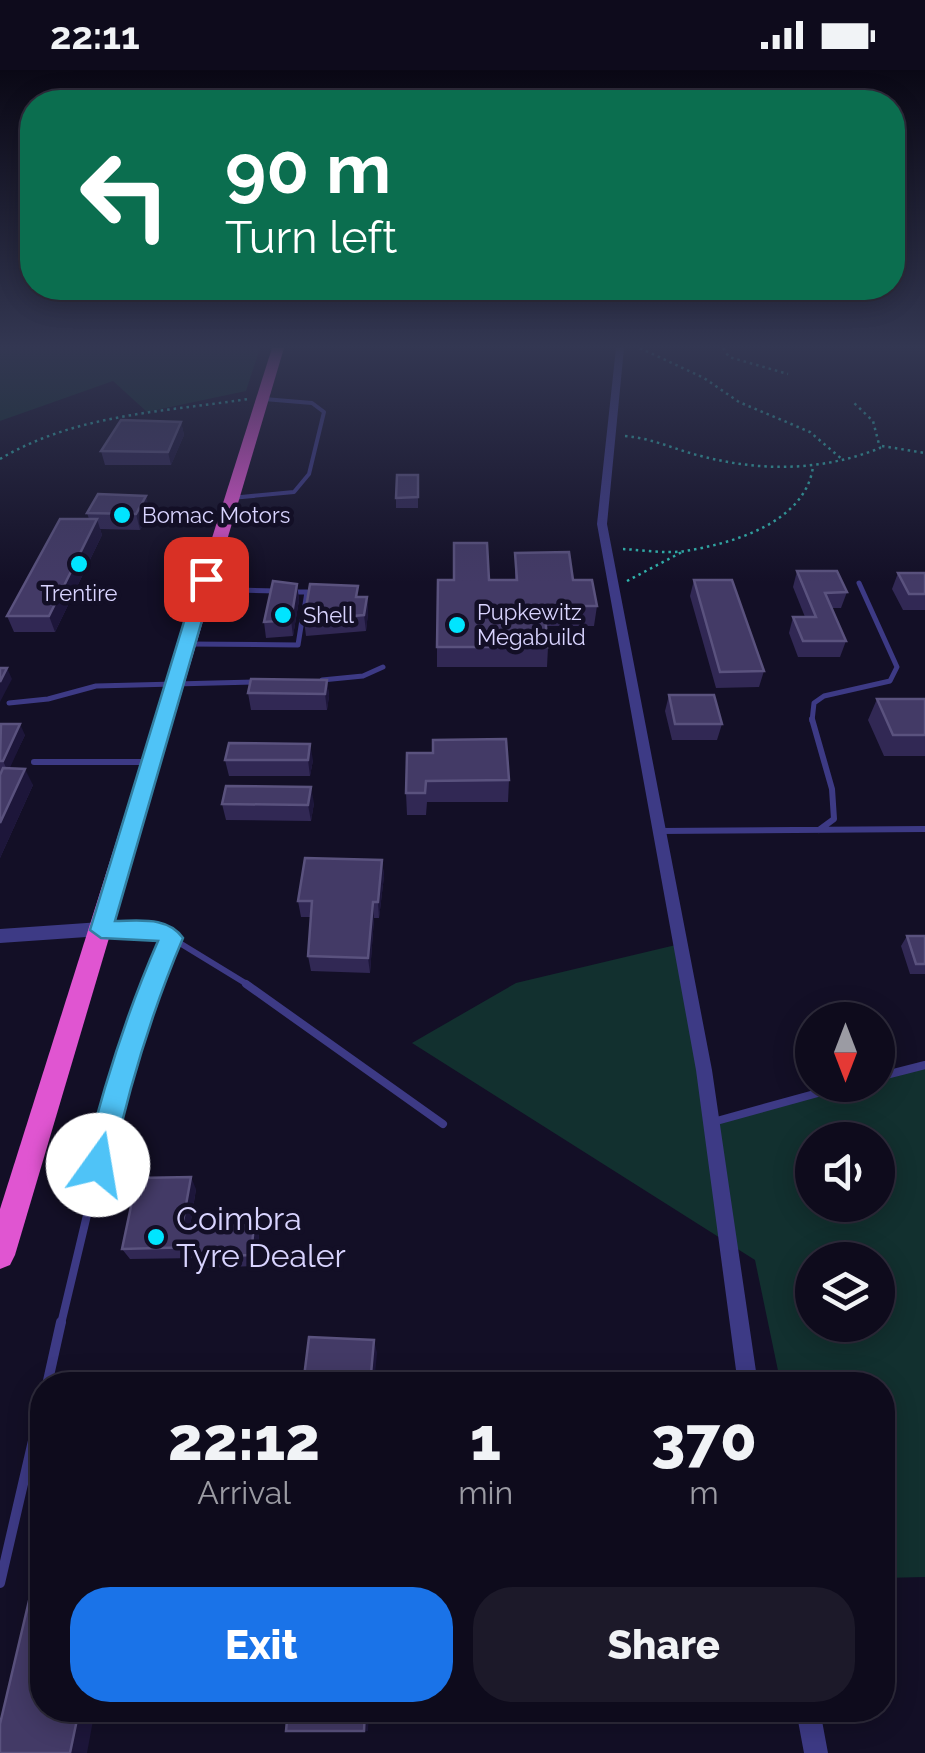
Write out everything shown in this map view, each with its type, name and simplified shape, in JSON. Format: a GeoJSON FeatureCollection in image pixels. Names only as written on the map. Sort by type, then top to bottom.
{"type":"FeatureCollection","features":[{"type":"Feature","properties":{"kind":"highway"},"geometry":{"type":"LineString","coordinates":[[0,1255],[254,427]]}},
{"type":"Feature","properties":{"kind":"street"},"geometry":{"type":"LineString","coordinates":[[612,427],[602,524],[711,1123],[746,1372]]}},
{"type":"Feature","properties":{"kind":"street"},"geometry":{"type":"LineString","coordinates":[[0,936],[101,930]]}},
{"type":"Feature","properties":{"kind":"street"},"geometry":{"type":"LineString","coordinates":[[810,1722],[816,1753]]}},
{"type":"Feature","properties":{"kind":"lane"},"geometry":{"type":"LineString","coordinates":[[230,498],[291,496],[305,484],[320,427]]}},
{"type":"Feature","properties":{"kind":"lane"},"geometry":{"type":"LineString","coordinates":[[206,579],[238,590],[307,592],[304,610]]}},
{"type":"Feature","properties":{"kind":"lane"},"geometry":{"type":"LineString","coordinates":[[819,830],[834,819],[837,804],[812,724],[814,703],[824,696],[890,681],[898,667],[860,583]]}},
{"type":"Feature","properties":{"kind":"lane"},"geometry":{"type":"LineString","coordinates":[[188,644],[298,644],[302,620]]}},
{"type":"Feature","properties":{"kind":"lane"},"geometry":{"type":"LineString","coordinates":[[310,680],[363,676],[384,667]]}},
{"type":"Feature","properties":{"kind":"lane"},"geometry":{"type":"LineString","coordinates":[[10,703],[48,699],[96,686],[272,681]]}},
{"type":"Feature","properties":{"kind":"lane"},"geometry":{"type":"LineString","coordinates":[[34,762],[152,762]]}},
{"type":"Feature","properties":{"kind":"lane"},"geometry":{"type":"LineString","coordinates":[[659,831],[925,829]]}},
{"type":"Feature","properties":{"kind":"lane"},"geometry":{"type":"LineString","coordinates":[[101,930],[160,930],[221,966],[442,1124]]}},
{"type":"Feature","properties":{"kind":"lane"},"geometry":{"type":"LineString","coordinates":[[49,1372],[114,1097],[148,992],[172,938]]}},
{"type":"Feature","properties":{"kind":"lane"},"geometry":{"type":"LineString","coordinates":[[895,1073],[925,1065]]}},
{"type":"Feature","properties":{"kind":"lane"},"geometry":{"type":"LineString","coordinates":[[711,1123],[795,1100]]}},
{"type":"Feature","properties":{"kind":"lane"},"geometry":{"type":"LineString","coordinates":[[0,1583],[30,1452]]}},
{"type":"Feature","properties":{"kind":"path"},"geometry":{"type":"LineString","coordinates":[[0,459],[27,443],[77,427]]}},
{"type":"Feature","properties":{"kind":"path"},"geometry":{"type":"LineString","coordinates":[[797,427],[810,432],[844,460]]}},
{"type":"Feature","properties":{"kind":"path"},"geometry":{"type":"LineString","coordinates":[[874,427],[880,446]]}},
{"type":"Feature","properties":{"kind":"path"},"geometry":{"type":"LineString","coordinates":[[611,435],[652,438],[712,458],[812,466],[865,456],[880,446],[925,454]]}},
{"type":"Feature","properties":{"kind":"path"},"geometry":{"type":"LineString","coordinates":[[614,588],[684,551],[755,531],[790,512],[810,487],[812,466]]}},
{"type":"Feature","properties":{"kind":"path"},"geometry":{"type":"LineString","coordinates":[[606,548],[684,551]]}},
{"type":"Feature","properties":{"kind":"green space"},"geometry":{"type":"Polygon","coordinates":[[[680,944],[712,1123],[795,1100],[895,1102],[895,1073],[925,1065],[925,1577],[895,1578],[895,1372],[778,1372],[755,1260],[412,1043],[516,983],[680,944]]]}},
{"type":"Feature","properties":{"kind":"building"},"geometry":{"type":"Polygon","coordinates":[[[117,427],[179,427],[168,452],[101,451],[117,427]]]}},
{"type":"Feature","properties":{"kind":"building"},"geometry":{"type":"Polygon","coordinates":[[[397,475],[418,475],[418,497],[396,498],[397,475]]]}},
{"type":"Feature","properties":{"kind":"building"},"geometry":{"type":"Polygon","coordinates":[[[98,494],[146,496],[136,514],[87,513],[98,494]]]}},
{"type":"Feature","properties":{"kind":"building"},"geometry":{"type":"Polygon","coordinates":[[[60,519],[97,519],[49,616],[7,616],[60,519]]]}},
{"type":"Feature","properties":{"kind":"building"},"geometry":{"type":"Polygon","coordinates":[[[454,543],[487,543],[489,580],[517,580],[515,553],[569,552],[573,580],[592,580],[597,606],[544,606],[548,647],[437,647],[438,580],[454,580],[454,543]]]}},
{"type":"Feature","properties":{"kind":"building"},"geometry":{"type":"Polygon","coordinates":[[[797,571],[837,571],[847,592],[825,593],[846,641],[803,641],[793,617],[816,617],[797,571]]]}},
{"type":"Feature","properties":{"kind":"building"},"geometry":{"type":"Polygon","coordinates":[[[898,573],[925,573],[925,594],[909,594],[898,573]]]}},
{"type":"Feature","properties":{"kind":"building"},"geometry":{"type":"Polygon","coordinates":[[[694,580],[732,580],[764,671],[720,672],[694,580]]]}},
{"type":"Feature","properties":{"kind":"building"},"geometry":{"type":"Polygon","coordinates":[[[273,581],[297,584],[291,620],[264,622],[273,581]]]}},
{"type":"Feature","properties":{"kind":"building"},"geometry":{"type":"Polygon","coordinates":[[[310,584],[358,586],[356,597],[367,597],[364,615],[304,620],[310,584]]]}},
{"type":"Feature","properties":{"kind":"building"},"geometry":{"type":"Polygon","coordinates":[[[251,679],[327,680],[325,694],[248,693],[251,679]]]}},
{"type":"Feature","properties":{"kind":"building"},"geometry":{"type":"Polygon","coordinates":[[[669,695],[714,695],[722,724],[675,724],[669,695]]]}},
{"type":"Feature","properties":{"kind":"building"},"geometry":{"type":"Polygon","coordinates":[[[877,699],[925,699],[925,735],[893,735],[877,699]]]}},
{"type":"Feature","properties":{"kind":"building"},"geometry":{"type":"Polygon","coordinates":[[[1,724],[20,724],[3,761],[0,761],[1,724]]]}},
{"type":"Feature","properties":{"kind":"building"},"geometry":{"type":"Polygon","coordinates":[[[506,739],[509,780],[426,781],[425,793],[406,793],[407,753],[433,753],[433,740],[506,739]]]}},
{"type":"Feature","properties":{"kind":"building"},"geometry":{"type":"Polygon","coordinates":[[[229,743],[310,744],[308,760],[225,760],[229,743]]]}},
{"type":"Feature","properties":{"kind":"building"},"geometry":{"type":"Polygon","coordinates":[[[3,768],[25,769],[0,823],[0,775],[3,768]]]}},
{"type":"Feature","properties":{"kind":"building"},"geometry":{"type":"Polygon","coordinates":[[[226,786],[311,787],[308,805],[222,804],[226,786]]]}},
{"type":"Feature","properties":{"kind":"building"},"geometry":{"type":"Polygon","coordinates":[[[305,858],[382,860],[368,958],[308,956],[312,901],[298,901],[305,858]]]}},
{"type":"Feature","properties":{"kind":"building"},"geometry":{"type":"Polygon","coordinates":[[[907,936],[925,936],[925,964],[916,964],[907,936]]]}},
{"type":"Feature","properties":{"kind":"building"},"geometry":{"type":"Polygon","coordinates":[[[191,1177],[182,1227],[254,1225],[251,1255],[197,1257],[198,1247],[122,1249],[137,1178],[191,1177]]]}},
{"type":"Feature","properties":{"kind":"building"},"geometry":{"type":"Polygon","coordinates":[[[309,1337],[374,1340],[371,1372],[305,1372],[309,1337]]]}},
{"type":"Feature","properties":{"kind":"building"},"geometry":{"type":"Polygon","coordinates":[[[30,1596],[30,1722],[76,1722],[70,1753],[0,1753],[0,1724],[30,1596]]]}},
{"type":"Feature","properties":{"kind":"building"},"geometry":{"type":"Polygon","coordinates":[[[287,1722],[364,1722],[364,1731],[286,1731],[287,1722]]]}},
{"type":"Feature","properties":{"kind":"place","name":"Bomac Motors"},"geometry":{"type":"Point","coordinates":[122,515]}},
{"type":"Feature","properties":{"kind":"place","name":"Trentire"},"geometry":{"type":"Point","coordinates":[79,564]}},
{"type":"Feature","properties":{"kind":"place","name":"Shell"},"geometry":{"type":"Point","coordinates":[283,615]}},
{"type":"Feature","properties":{"kind":"place","name":"Pupkewitz Megabuild"},"geometry":{"type":"Point","coordinates":[457,625]}},
{"type":"Feature","properties":{"kind":"place","name":"Coimbra Tyre Dealer"},"geometry":{"type":"Point","coordinates":[156,1237]}},
{"type":"Feature","properties":{"kind":"route"},"geometry":{"type":"LineString","coordinates":[[98,1165],[114,1097],[148,992],[172,938],[160,930],[101,930],[206,579]]}}]}
